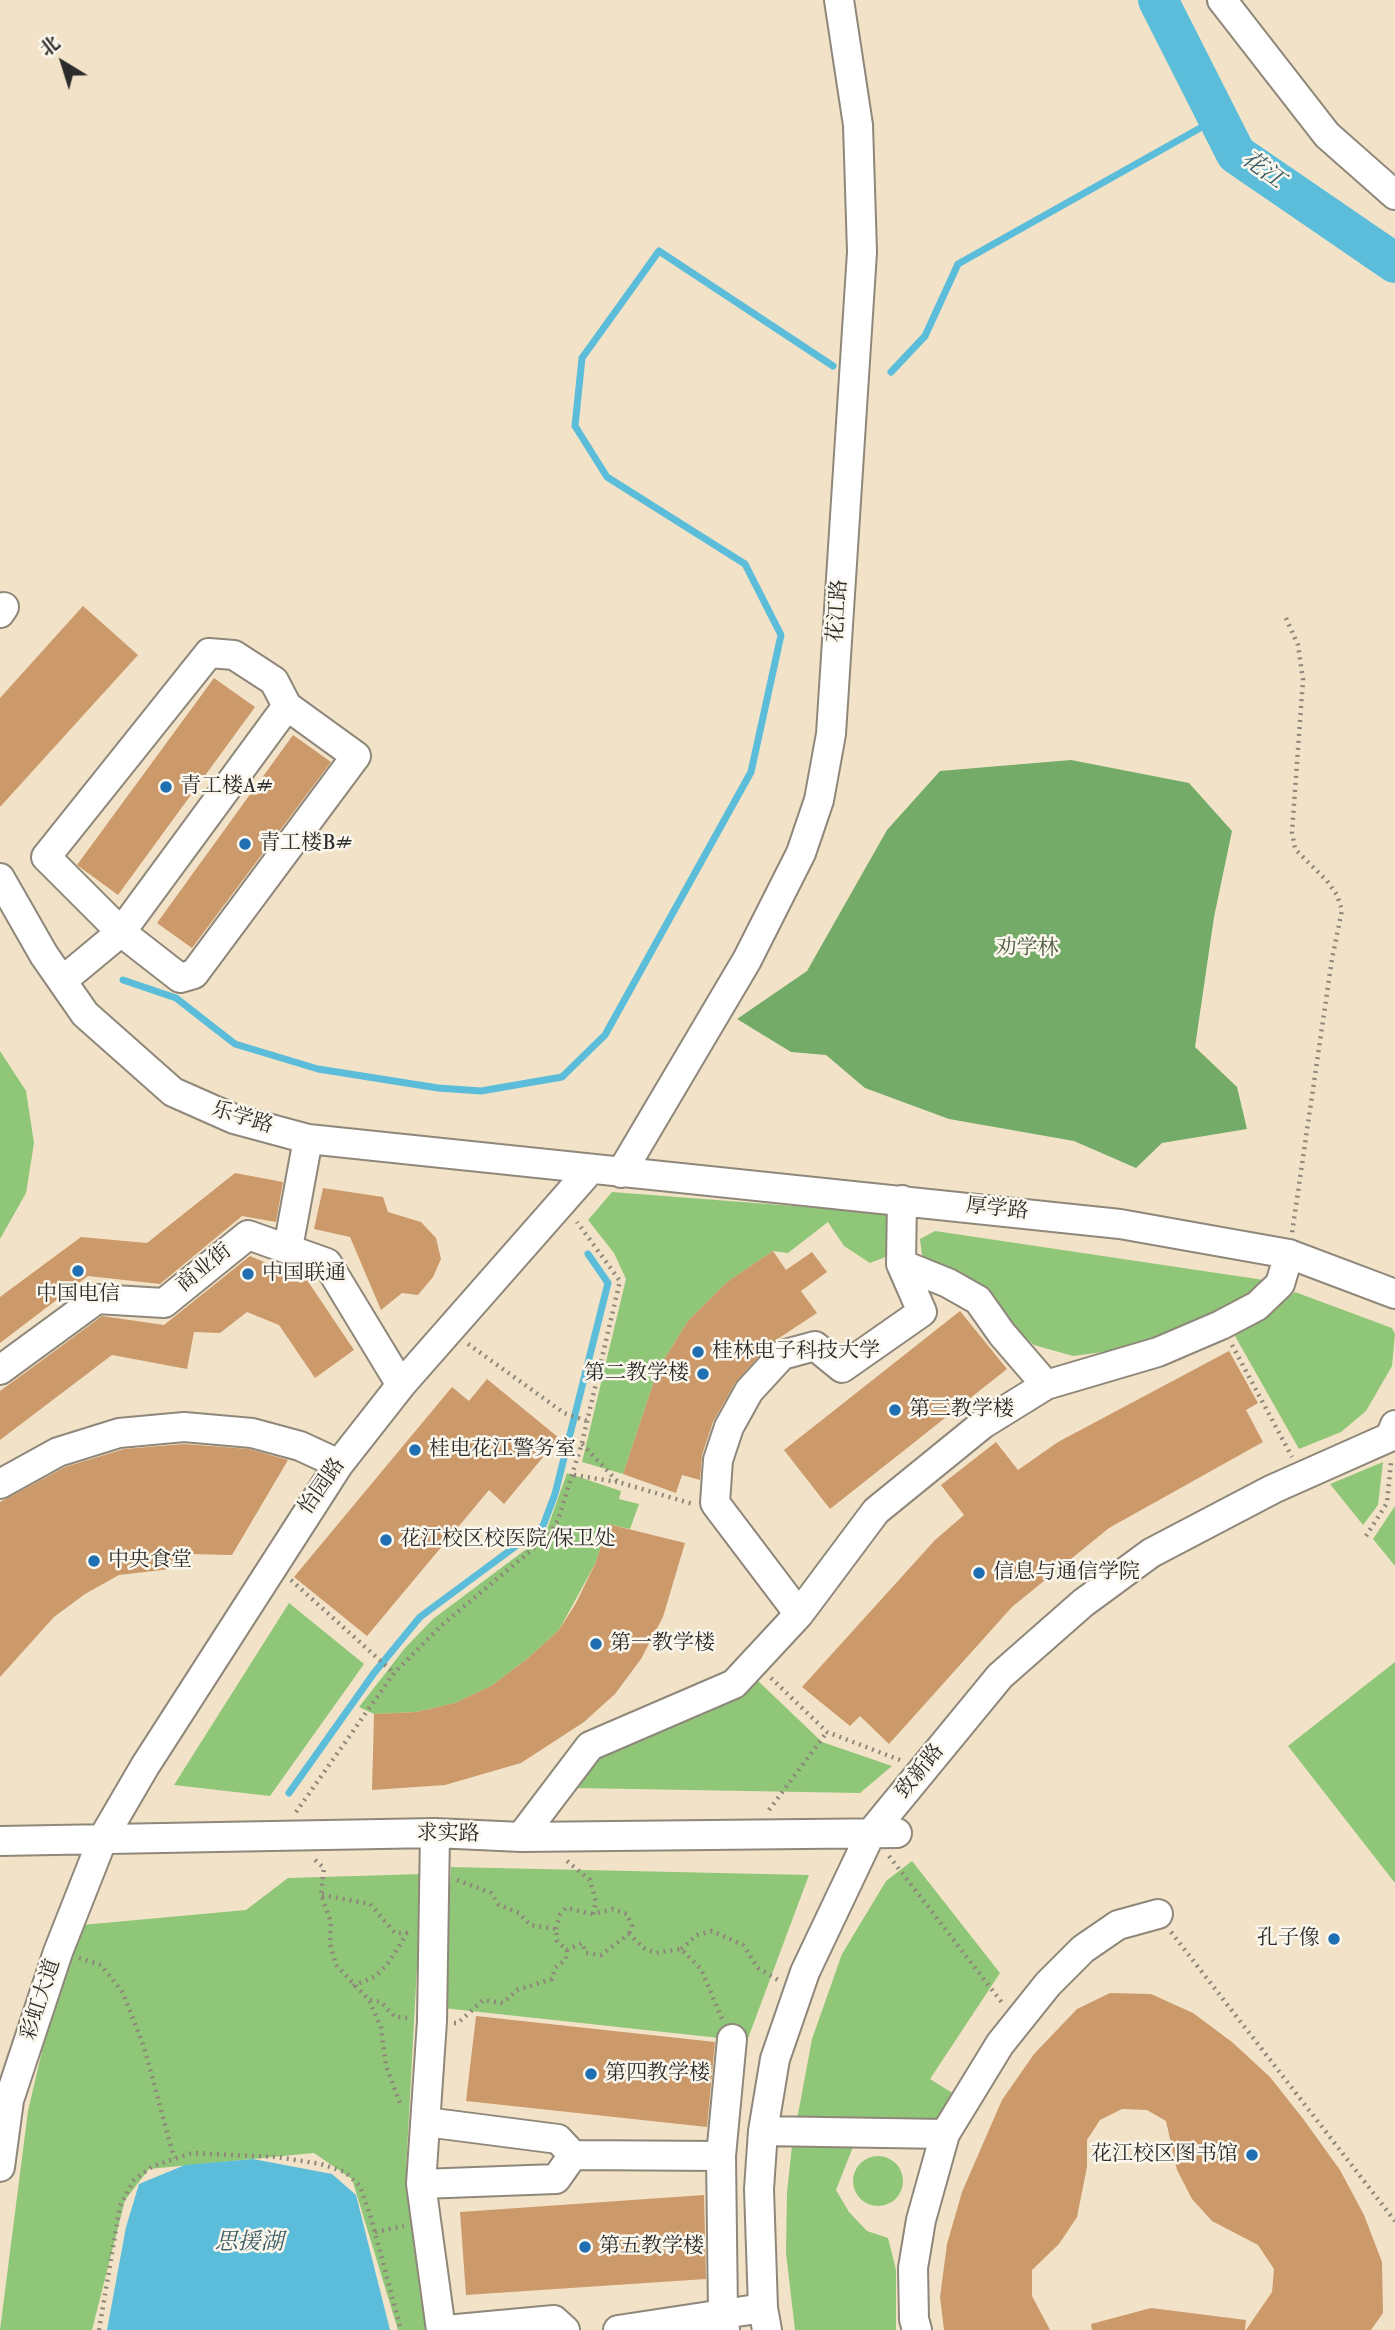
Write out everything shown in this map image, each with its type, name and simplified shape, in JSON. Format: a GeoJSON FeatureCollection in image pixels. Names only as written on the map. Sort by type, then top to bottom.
{"type":"FeatureCollection","features":[{"type":"Feature","properties":{"kind":"street","name":"花江路"},"geometry":{"type":"LineString","coordinates":[[621,1173],[747,960],[801,853],[819,800],[824,774],[831,734],[862,252],[858,125],[839,0]]}},
{"type":"Feature","properties":{"kind":"street"},"geometry":{"type":"LineString","coordinates":[[1222,0],[1327,135],[1395,195]]}},
{"type":"Feature","properties":{"kind":"street"},"geometry":{"type":"LineString","coordinates":[[209,653],[233,655],[274,681],[287,706],[356,756],[194,974],[180,978],[121,932],[46,857],[209,653]]}},
{"type":"Feature","properties":{"kind":"street"},"geometry":{"type":"LineString","coordinates":[[62,981],[121,932],[287,706]]}},
{"type":"Feature","properties":{"kind":"street","name":"乐学路"},"geometry":{"type":"LineString","coordinates":[[0,878],[85,1014],[173,1092],[234,1119],[308,1139],[590,1170]]}},
{"type":"Feature","properties":{"kind":"street"},"geometry":{"type":"LineString","coordinates":[[288,1248],[308,1139]]}},
{"type":"Feature","properties":{"kind":"street","name":"厚学路"},"geometry":{"type":"LineString","coordinates":[[590,1170],[1120,1224],[1289,1254],[1395,1294]]}},
{"type":"Feature","properties":{"kind":"street","name":"怡园路"},"geometry":{"type":"LineString","coordinates":[[103,1838],[273,1563],[339,1464],[401,1385],[590,1170]]}},
{"type":"Feature","properties":{"kind":"street"},"geometry":{"type":"LineString","coordinates":[[799,1614],[715,1503],[718,1460],[729,1427],[748,1391],[782,1355],[815,1346],[842,1368],[922,1312],[901,1264],[902,1200]]}},
{"type":"Feature","properties":{"kind":"street","name":"商业街"},"geometry":{"type":"LineString","coordinates":[[0,1370],[97,1299],[164,1303],[248,1235],[327,1263],[401,1385]]}},
{"type":"Feature","properties":{"kind":"street"},"geometry":{"type":"LineString","coordinates":[[521,1837],[590,1746],[734,1684],[799,1614],[876,1511],[983,1424],[1046,1385],[1158,1352],[1257,1306],[1280,1284],[1289,1254]]}},
{"type":"Feature","properties":{"kind":"street"},"geometry":{"type":"LineString","coordinates":[[901,1264],[948,1283],[978,1300],[1002,1334],[1046,1385]]}},
{"type":"Feature","properties":{"kind":"street"},"geometry":{"type":"LineString","coordinates":[[0,1484],[58,1452],[119,1433],[184,1427],[253,1433],[300,1446],[339,1464]]}},
{"type":"Feature","properties":{"kind":"street","name":"致新路"},"geometry":{"type":"LineString","coordinates":[[765,2319],[759,2189],[763,2131],[775,2059],[799,1988],[884,1833],[924,1768],[1000,1676],[1083,1603],[1151,1553],[1392,1431]]}},
{"type":"Feature","properties":{"kind":"street"},"geometry":{"type":"LineString","coordinates":[[435,1833],[434,1870],[420,1932],[432,2021],[421,2184],[444,2330],[554,2320],[565,2330]]}},
{"type":"Feature","properties":{"kind":"street","name":"求实路"},"geometry":{"type":"LineString","coordinates":[[0,1841],[435,1833],[521,1837],[884,1833]]}},
{"type":"Feature","properties":{"kind":"street","name":"彩虹大道"},"geometry":{"type":"LineString","coordinates":[[0,2167],[5,2100],[58,1952],[103,1838]]}},
{"type":"Feature","properties":{"kind":"street"},"geometry":{"type":"LineString","coordinates":[[917,2330],[914,2319],[913,2268],[922,2220],[945,2134],[1000,2044],[1083,1949],[1118,1925],[1158,1914]]}},
{"type":"Feature","properties":{"kind":"street"},"geometry":{"type":"LineString","coordinates":[[724,2322],[721,2156],[732,2039]]}},
{"type":"Feature","properties":{"kind":"street"},"geometry":{"type":"LineString","coordinates":[[426,2122],[558,2139],[573,2155],[721,2156]]}},
{"type":"Feature","properties":{"kind":"street"},"geometry":{"type":"LineString","coordinates":[[763,2131],[945,2134]]}},
{"type":"Feature","properties":{"kind":"street"},"geometry":{"type":"LineString","coordinates":[[421,2184],[556,2179],[573,2155]]}},
{"type":"Feature","properties":{"kind":"street"},"geometry":{"type":"LineString","coordinates":[[721,2190],[759,2189]]}},
{"type":"Feature","properties":{"kind":"street"},"geometry":{"type":"LineString","coordinates":[[618,2330],[765,2319]]}},
{"type":"Feature","properties":{"kind":"path"},"geometry":{"type":"LineString","coordinates":[[1286,618],[1298,646],[1303,680],[1292,832],[1295,849],[1327,881],[1337,895],[1342,910],[1332,959],[1289,1254]]}},
{"type":"Feature","properties":{"kind":"path"},"geometry":{"type":"LineString","coordinates":[[426,2122],[401,2106],[387,2066],[381,2028],[369,2000],[353,1986],[337,1965],[330,1944],[331,1922],[321,1895],[324,1868],[282,1836],[394,1673],[442,1625],[548,1536],[558,1520],[582,1443],[620,1281],[561,1203]]}},
{"type":"Feature","properties":{"kind":"path"},"geometry":{"type":"LineString","coordinates":[[1221,1325],[1302,1476]]}},
{"type":"Feature","properties":{"kind":"path"},"geometry":{"type":"LineString","coordinates":[[449,1331],[564,1413],[587,1421]]}},
{"type":"Feature","properties":{"kind":"path"},"geometry":{"type":"LineString","coordinates":[[1366,1536],[1387,1503],[1392,1481],[1392,1431]]}},
{"type":"Feature","properties":{"kind":"path"},"geometry":{"type":"LineString","coordinates":[[582,1443],[618,1482]]}},
{"type":"Feature","properties":{"kind":"path"},"geometry":{"type":"LineString","coordinates":[[573,1475],[618,1482],[688,1504],[715,1503]]}},
{"type":"Feature","properties":{"kind":"path"},"geometry":{"type":"LineString","coordinates":[[273,1563],[394,1673]]}},
{"type":"Feature","properties":{"kind":"path"},"geometry":{"type":"LineString","coordinates":[[755,1664],[827,1732],[924,1768]]}},
{"type":"Feature","properties":{"kind":"path"},"geometry":{"type":"LineString","coordinates":[[749,1836],[827,1732]]}},
{"type":"Feature","properties":{"kind":"path"},"geometry":{"type":"LineString","coordinates":[[884,1833],[1017,2022]]}},
{"type":"Feature","properties":{"kind":"path"},"geometry":{"type":"LineString","coordinates":[[555,1837],[559,1855],[590,1880],[596,1902],[593,1913]]}},
{"type":"Feature","properties":{"kind":"path"},"geometry":{"type":"LineString","coordinates":[[434,1870],[491,1893],[499,1905],[519,1913],[530,1925],[543,1930],[556,1929]]}},
{"type":"Feature","properties":{"kind":"path"},"geometry":{"type":"LineString","coordinates":[[321,1895],[370,1904],[395,1933],[420,1932]]}},
{"type":"Feature","properties":{"kind":"path"},"geometry":{"type":"LineString","coordinates":[[566,1908],[593,1913],[613,1909],[627,1914],[632,1926],[629,1934],[601,1955],[586,1953],[582,1943],[567,1950],[557,1941],[556,1929],[560,1914],[566,1908]]}},
{"type":"Feature","properties":{"kind":"path"},"geometry":{"type":"LineString","coordinates":[[1158,1914],[1395,2221]]}},
{"type":"Feature","properties":{"kind":"path"},"geometry":{"type":"LineString","coordinates":[[629,1934],[644,1948],[656,1953],[681,1950],[697,1936],[712,1931],[743,1945],[758,1968],[799,1988]]}},
{"type":"Feature","properties":{"kind":"path"},"geometry":{"type":"LineString","coordinates":[[353,1986],[376,1976],[420,1932]]}},
{"type":"Feature","properties":{"kind":"path"},"geometry":{"type":"LineString","coordinates":[[369,2000],[381,2002],[395,2017],[458,2023],[483,2000],[503,2003],[517,1990],[552,1979],[555,1968],[566,1959],[567,1950]]}},
{"type":"Feature","properties":{"kind":"path"},"geometry":{"type":"LineString","coordinates":[[681,1950],[701,1969],[732,2039]]}},
{"type":"Feature","properties":{"kind":"path"},"geometry":{"type":"LineString","coordinates":[[58,1952],[100,1965],[123,1993],[144,2047],[174,2158]]}},
{"type":"Feature","properties":{"kind":"path"},"geometry":{"type":"LineString","coordinates":[[99,2330],[120,2206],[134,2180],[153,2166],[192,2153],[277,2157],[321,2164],[345,2172],[360,2186],[401,2330]]}},
{"type":"Feature","properties":{"kind":"green space","name":"劝学林"},"geometry":{"type":"Polygon","coordinates":[[[1071,760],[1189,783],[1232,831],[1214,917],[1195,1047],[1237,1087],[1247,1129],[1162,1143],[1136,1168],[1074,1141],[949,1119],[865,1088],[826,1055],[791,1052],[737,1019],[807,971],[887,830],[940,771],[1071,760]]]}},
{"type":"Feature","properties":{"kind":"green space"},"geometry":{"type":"Polygon","coordinates":[[[0,1051],[26,1091],[34,1143],[26,1193],[0,1239],[0,1051]]]}},
{"type":"Feature","properties":{"kind":"green space"},"geometry":{"type":"Polygon","coordinates":[[[612,1192],[885,1213],[893,1236],[888,1256],[870,1263],[844,1246],[828,1222],[788,1253],[773,1251],[727,1282],[688,1321],[658,1369],[623,1474],[582,1462],[626,1279],[614,1253],[588,1220],[612,1192]]]}},
{"type":"Feature","properties":{"kind":"green space"},"geometry":{"type":"Polygon","coordinates":[[[935,1231],[1264,1280],[1230,1308],[1177,1334],[1125,1349],[1073,1356],[1034,1345],[1019,1332],[982,1284],[935,1267],[922,1255],[920,1239],[935,1231]]]}},
{"type":"Feature","properties":{"kind":"green space"},"geometry":{"type":"Polygon","coordinates":[[[1295,1292],[1392,1328],[1395,1334],[1392,1366],[1366,1411],[1341,1432],[1299,1449],[1235,1336],[1265,1318],[1295,1292]]]}},
{"type":"Feature","properties":{"kind":"green space"},"geometry":{"type":"Polygon","coordinates":[[[1383,1462],[1378,1505],[1363,1525],[1330,1484],[1383,1462]]]}},
{"type":"Feature","properties":{"kind":"green space"},"geometry":{"type":"Polygon","coordinates":[[[567,1473],[621,1491],[619,1499],[639,1504],[630,1529],[608,1524],[596,1562],[559,1630],[491,1686],[455,1703],[416,1712],[374,1714],[359,1707],[405,1648],[433,1619],[545,1535],[567,1473]]]}},
{"type":"Feature","properties":{"kind":"green space"},"geometry":{"type":"Polygon","coordinates":[[[1395,1506],[1395,1566],[1373,1539],[1395,1506]]]}},
{"type":"Feature","properties":{"kind":"green space"},"geometry":{"type":"Polygon","coordinates":[[[289,1603],[364,1664],[270,1796],[174,1785],[289,1603]]]}},
{"type":"Feature","properties":{"kind":"green space"},"geometry":{"type":"Polygon","coordinates":[[[1395,1662],[1395,1883],[1288,1746],[1395,1662]]]}},
{"type":"Feature","properties":{"kind":"green space"},"geometry":{"type":"Polygon","coordinates":[[[756,1679],[822,1742],[892,1766],[860,1793],[574,1788],[597,1754],[756,1679]]]}},
{"type":"Feature","properties":{"kind":"green space"},"geometry":{"type":"Polygon","coordinates":[[[912,1861],[1000,1973],[930,2079],[954,2094],[934,2125],[796,2125],[812,2039],[842,1954],[886,1881],[912,1861]]]}},
{"type":"Feature","properties":{"kind":"green space"},"geometry":{"type":"Polygon","coordinates":[[[451,1867],[809,1875],[747,2041],[443,2008],[451,1867]]]}},
{"type":"Feature","properties":{"kind":"green space"},"geometry":{"type":"Polygon","coordinates":[[[422,1874],[406,2171],[436,2330],[398,2330],[352,2179],[314,2153],[149,2169],[125,2200],[92,2330],[0,2330],[28,2111],[71,1926],[246,1910],[288,1878],[422,1874]]]}},
{"type":"Feature","properties":{"kind":"green space"},"geometry":{"type":"Polygon","coordinates":[[[792,2146],[853,2147],[836,2190],[849,2212],[867,2231],[888,2238],[896,2270],[896,2330],[795,2330],[786,2253],[787,2192],[792,2146]]]}},
{"type":"Feature","properties":{"kind":"green space"},"geometry":{"type":"Polygon","coordinates":[[[878,2156],[896,2163],[903,2181],[896,2199],[878,2206],[860,2199],[853,2181],[860,2163],[878,2156]]]}},
{"type":"Feature","properties":{"kind":"water","name":"思援湖"},"geometry":{"type":"Polygon","coordinates":[[[253,2159],[332,2174],[356,2195],[390,2330],[107,2330],[126,2227],[139,2184],[185,2165],[253,2159]]]}},
{"type":"Feature","properties":{"kind":"building"},"geometry":{"type":"Polygon","coordinates":[[[83,606],[138,655],[0,807],[0,698],[83,606]]]}},
{"type":"Feature","properties":{"kind":"building","name":"青工楼A#"},"geometry":{"type":"Polygon","coordinates":[[[214,678],[255,707],[118,895],[77,865],[214,678]]]}},
{"type":"Feature","properties":{"kind":"building","name":"青工楼B#"},"geometry":{"type":"Polygon","coordinates":[[[293,735],[331,762],[192,948],[157,923],[293,735]]]}},
{"type":"Feature","properties":{"kind":"building"},"geometry":{"type":"Polygon","coordinates":[[[235,1173],[283,1182],[276,1222],[242,1216],[160,1284],[88,1276],[0,1343],[0,1297],[81,1237],[147,1243],[235,1173]]]}},
{"type":"Feature","properties":{"kind":"building"},"geometry":{"type":"Polygon","coordinates":[[[323,1188],[383,1197],[388,1212],[421,1222],[436,1238],[441,1259],[433,1277],[418,1295],[402,1293],[381,1310],[350,1237],[314,1229],[323,1188]]]}},
{"type":"Feature","properties":{"kind":"building","name":"第二教学楼"},"geometry":{"type":"Polygon","coordinates":[[[773,1251],[786,1270],[812,1252],[827,1272],[801,1291],[817,1313],[770,1344],[735,1383],[713,1422],[702,1455],[700,1480],[682,1475],[676,1493],[623,1474],[658,1369],[688,1321],[727,1282],[773,1251]]]}},
{"type":"Feature","properties":{"kind":"building"},"geometry":{"type":"Polygon","coordinates":[[[250,1256],[307,1280],[354,1350],[315,1378],[279,1325],[247,1312],[220,1333],[194,1332],[187,1369],[112,1355],[0,1440],[0,1391],[102,1316],[164,1325],[250,1256]]]}},
{"type":"Feature","properties":{"kind":"building","name":"第三教学楼"},"geometry":{"type":"Polygon","coordinates":[[[960,1311],[1007,1369],[830,1509],[784,1450],[960,1311]]]}},
{"type":"Feature","properties":{"kind":"building","name":"信息与通信学院"},"geometry":{"type":"Polygon","coordinates":[[[1229,1351],[1258,1403],[1246,1410],[1263,1442],[1109,1528],[1012,1607],[889,1744],[860,1716],[850,1726],[802,1687],[935,1540],[964,1515],[941,1485],[996,1442],[1018,1470],[1058,1442],[1229,1351]]]}},
{"type":"Feature","properties":{"kind":"building","name":"花江校区校医院/保卫处"},"geometry":{"type":"Polygon","coordinates":[[[487,1379],[559,1438],[504,1504],[489,1490],[367,1636],[294,1577],[452,1387],[469,1401],[487,1379]]]}},
{"type":"Feature","properties":{"kind":"building","name":"中央食堂"},"geometry":{"type":"Polygon","coordinates":[[[184,1444],[249,1449],[288,1460],[232,1555],[188,1554],[188,1567],[119,1575],[85,1594],[54,1617],[0,1677],[0,1502],[65,1467],[124,1449],[184,1444]]]}},
{"type":"Feature","properties":{"kind":"building","name":"第一教学楼"},"geometry":{"type":"Polygon","coordinates":[[[608,1524],[685,1543],[663,1617],[641,1659],[615,1694],[584,1722],[521,1763],[445,1785],[372,1790],[374,1714],[416,1712],[455,1703],[491,1686],[527,1659],[559,1630],[576,1603],[596,1562],[608,1524]]]}},
{"type":"Feature","properties":{"kind":"building","name":"花江校区图书馆"},"geometry":{"type":"Polygon","coordinates":[[[1110,1993],[1151,1994],[1193,2013],[1232,2042],[1270,2077],[1304,2120],[1340,2170],[1364,2215],[1382,2262],[1383,2313],[1371,2330],[1246,2330],[1272,2292],[1274,2269],[1258,2245],[1212,2221],[1192,2199],[1177,2170],[1166,2121],[1147,2110],[1122,2109],[1100,2120],[1087,2140],[1087,2167],[1077,2217],[1059,2244],[1032,2270],[1032,2296],[1050,2330],[944,2330],[940,2297],[947,2244],[962,2192],[1002,2100],[1034,2054],[1077,2009],[1110,1993]]]}},
{"type":"Feature","properties":{"kind":"building","name":"第四教学楼"},"geometry":{"type":"Polygon","coordinates":[[[476,2016],[715,2042],[707,2127],[466,2101],[476,2016]]]}},
{"type":"Feature","properties":{"kind":"building","name":"第五教学楼"},"geometry":{"type":"Polygon","coordinates":[[[704,2195],[706,2279],[466,2295],[460,2212],[704,2195]]]}},
{"type":"Feature","properties":{"kind":"building"},"geometry":{"type":"Polygon","coordinates":[[[1151,2308],[1246,2320],[1245,2330],[1092,2330],[1091,2324],[1151,2308]]]}},
{"type":"Feature","properties":{"kind":"waterway","name":"花江"},"geometry":{"type":"LineString","coordinates":[[1158,0],[1236,154],[1395,263]]}},
{"type":"Feature","properties":{"kind":"waterway"},"geometry":{"type":"LineString","coordinates":[[891,372],[925,336],[958,264],[1218,118]]}},
{"type":"Feature","properties":{"kind":"waterway"},"geometry":{"type":"LineString","coordinates":[[123,980],[176,998],[235,1044],[318,1069],[438,1088],[481,1091],[562,1077],[605,1035],[751,772],[781,635],[745,564],[607,477],[575,426],[582,358],[659,251],[833,366]]}},
{"type":"Feature","properties":{"kind":"waterway"},"geometry":{"type":"LineString","coordinates":[[289,1793],[374,1673],[420,1617],[543,1526],[555,1494],[608,1283],[588,1254]]}},
{"type":"Feature","properties":{"kind":"place","name":"青工楼A#"},"geometry":{"type":"Point","coordinates":[166,787]}},
{"type":"Feature","properties":{"kind":"place","name":"青工楼B#"},"geometry":{"type":"Point","coordinates":[245,844]}},
{"type":"Feature","properties":{"kind":"place","name":"中国电信"},"geometry":{"type":"Point","coordinates":[78,1271]}},
{"type":"Feature","properties":{"kind":"place","name":"中国联通"},"geometry":{"type":"Point","coordinates":[248,1274]}},
{"type":"Feature","properties":{"kind":"place","name":"桂林电子科技大学"},"geometry":{"type":"Point","coordinates":[698,1352]}},
{"type":"Feature","properties":{"kind":"place","name":"第二教学楼"},"geometry":{"type":"Point","coordinates":[703,1374]}},
{"type":"Feature","properties":{"kind":"place","name":"第三教学楼"},"geometry":{"type":"Point","coordinates":[895,1410]}},
{"type":"Feature","properties":{"kind":"place","name":"桂电花江警务室"},"geometry":{"type":"Point","coordinates":[415,1450]}},
{"type":"Feature","properties":{"kind":"place","name":"花江校区校医院/保卫处"},"geometry":{"type":"Point","coordinates":[386,1540]}},
{"type":"Feature","properties":{"kind":"place","name":"中央食堂"},"geometry":{"type":"Point","coordinates":[94,1561]}},
{"type":"Feature","properties":{"kind":"place","name":"信息与通信学院"},"geometry":{"type":"Point","coordinates":[979,1573]}},
{"type":"Feature","properties":{"kind":"place","name":"第一教学楼"},"geometry":{"type":"Point","coordinates":[596,1644]}},
{"type":"Feature","properties":{"kind":"place","name":"孔子像"},"geometry":{"type":"Point","coordinates":[1334,1939]}},
{"type":"Feature","properties":{"kind":"place","name":"第四教学楼"},"geometry":{"type":"Point","coordinates":[591,2074]}},
{"type":"Feature","properties":{"kind":"place","name":"花江校区图书馆"},"geometry":{"type":"Point","coordinates":[1252,2155]}},
{"type":"Feature","properties":{"kind":"place","name":"第五教学楼"},"geometry":{"type":"Point","coordinates":[585,2247]}}]}
